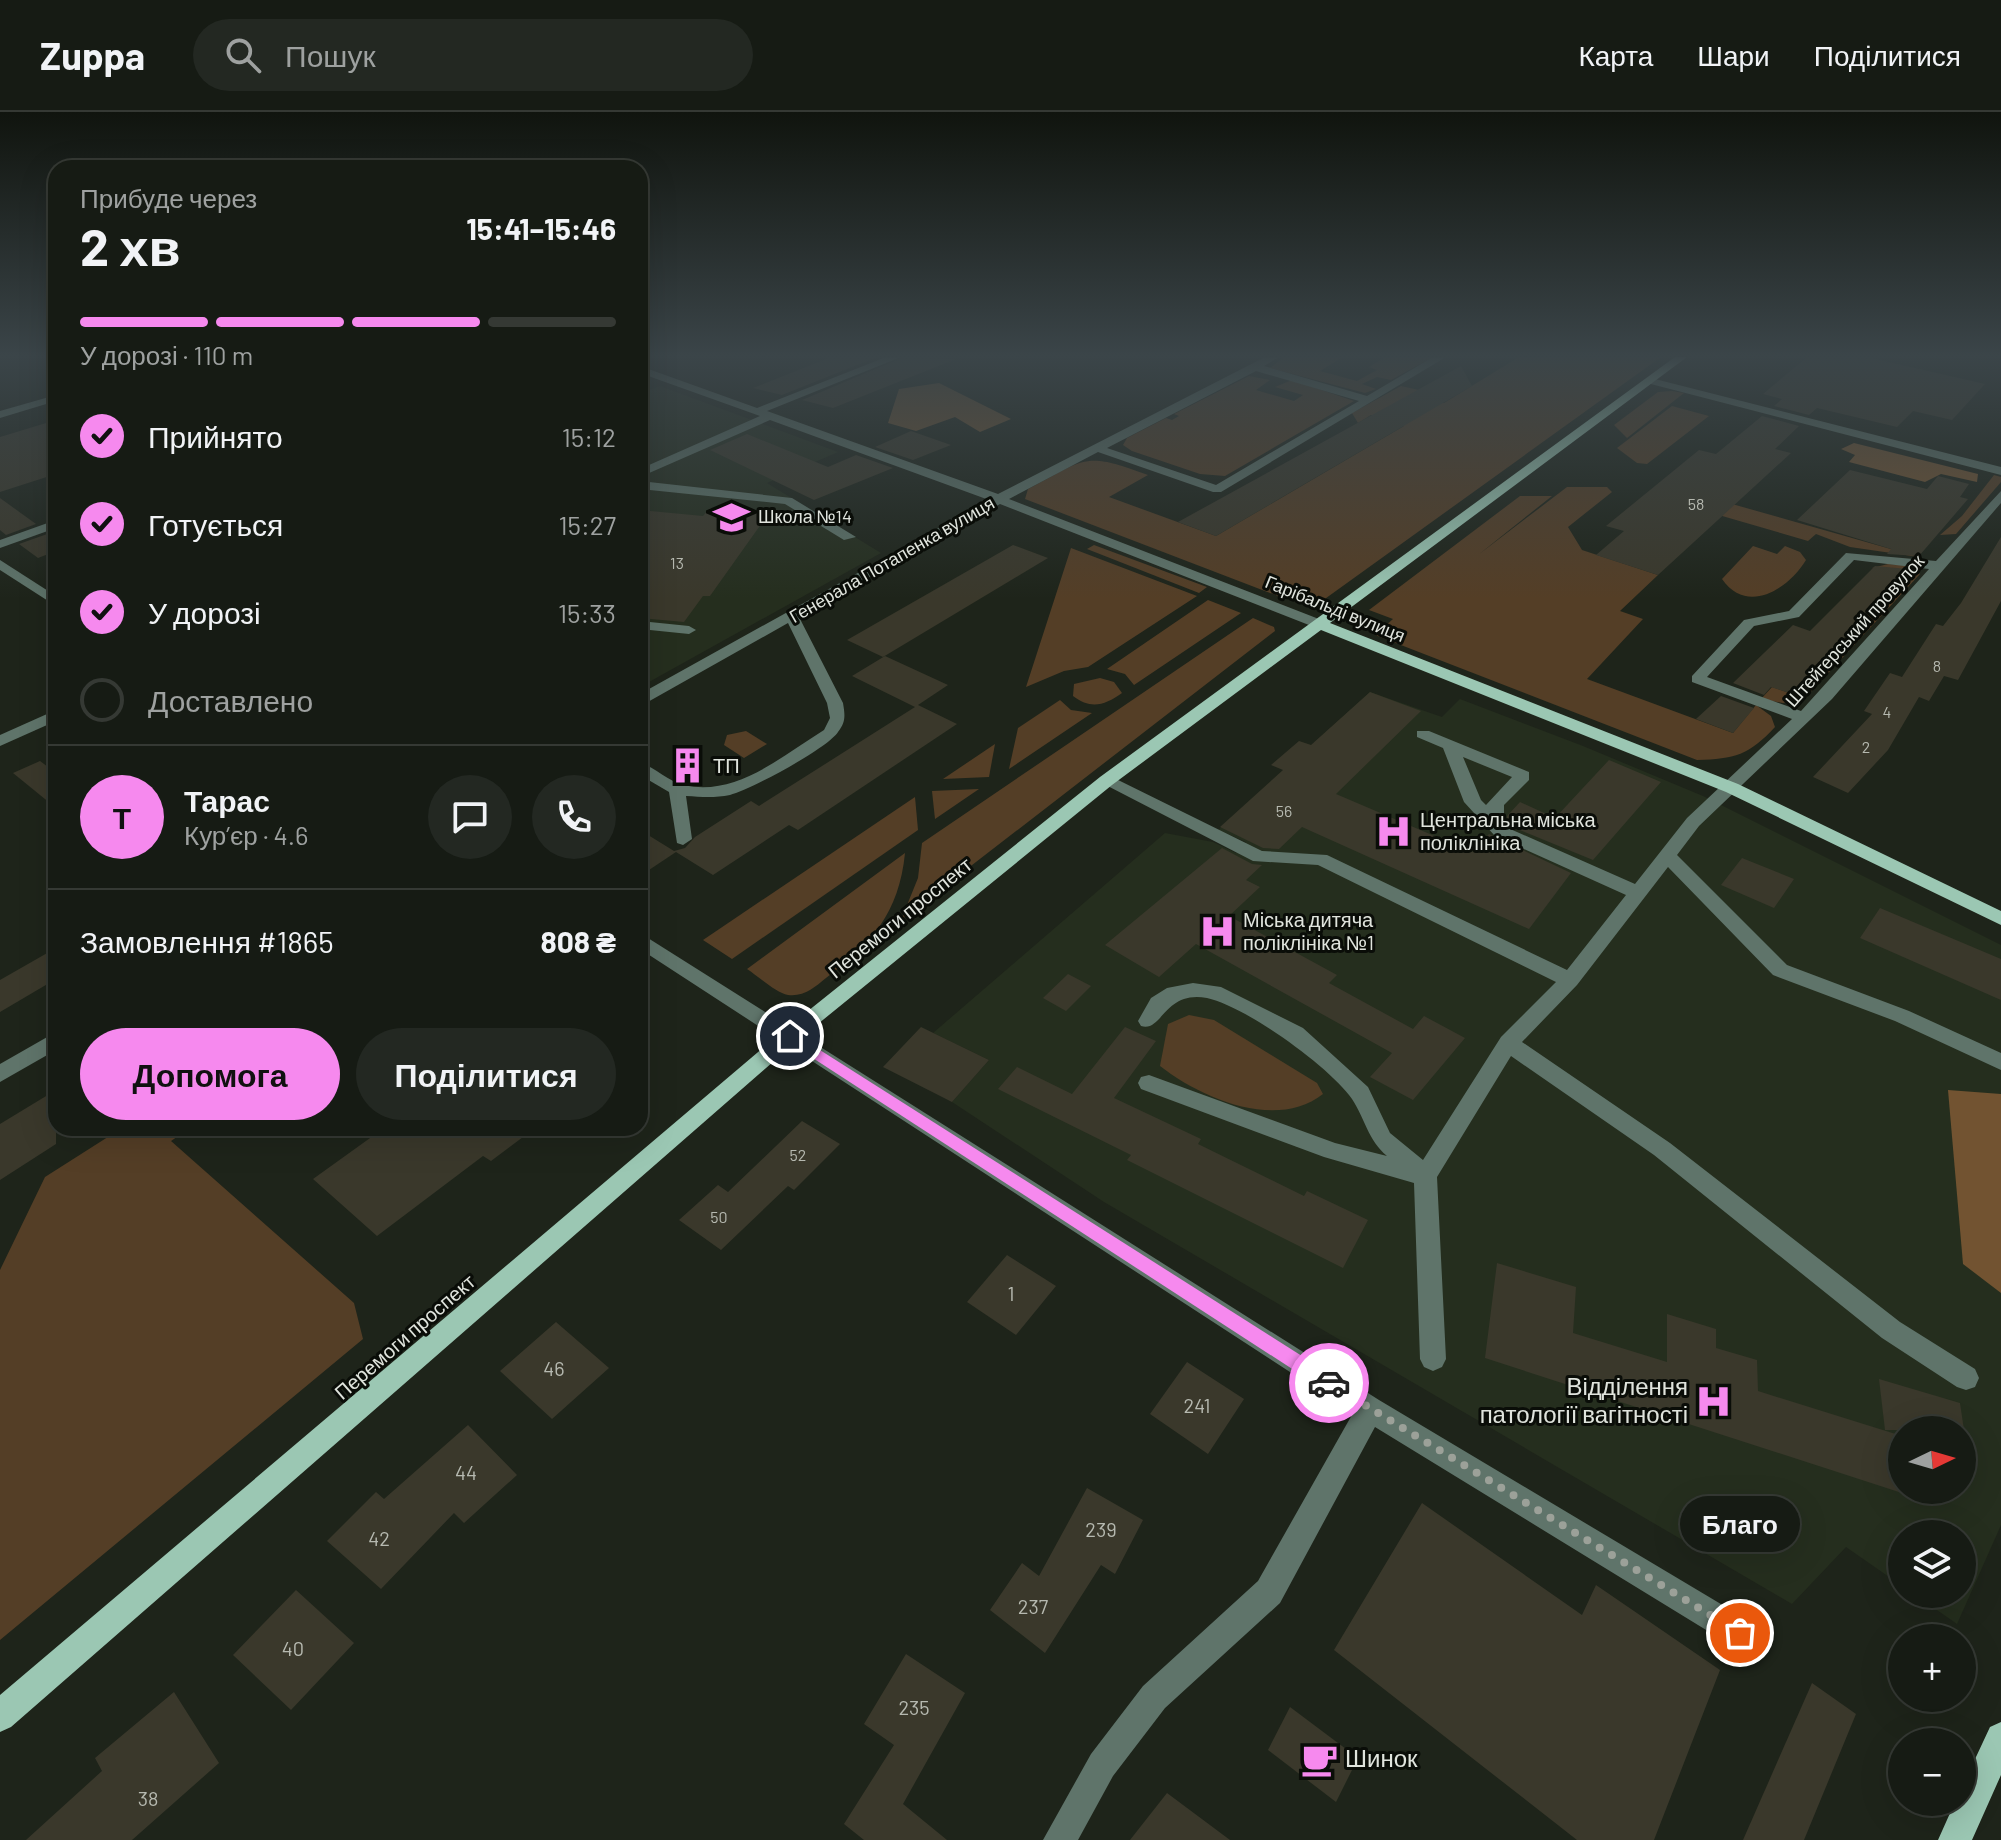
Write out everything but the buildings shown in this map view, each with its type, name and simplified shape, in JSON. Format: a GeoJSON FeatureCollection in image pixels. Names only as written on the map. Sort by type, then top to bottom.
{"type":"FeatureCollection","features":[{"type":"Feature","properties":{"kind":"main road","name":"Перемоги проспект"},"geometry":{"type":"LineString","coordinates":[[0,1716],[790,1036],[1106,781],[1574,438]]}},
{"type":"Feature","properties":{"kind":"main road","name":"Гарібальді вулиця"},"geometry":{"type":"LineString","coordinates":[[1319,624],[1732,788],[2001,919]]}},
{"type":"Feature","properties":{"kind":"main road"},"geometry":{"type":"LineString","coordinates":[[1955,1840],[2001,1738]]}},
{"type":"Feature","properties":{"kind":"street"},"geometry":{"type":"LineString","coordinates":[[648,469],[714,438]]}},
{"type":"Feature","properties":{"kind":"street","name":"Гарібальді вулиця"},"geometry":{"type":"LineString","coordinates":[[829,438],[999,499],[1319,624]]}},
{"type":"Feature","properties":{"kind":"street","name":"Генерала Потапенка вулиця"},"geometry":{"type":"LineString","coordinates":[[648,696],[999,499],[1117,438]]}},
{"type":"Feature","properties":{"kind":"street"},"geometry":{"type":"LineString","coordinates":[[1097,448],[1217,489],[1302,438]]}},
{"type":"Feature","properties":{"kind":"street"},"geometry":{"type":"LineString","coordinates":[[1871,438],[2001,471]]}},
{"type":"Feature","properties":{"kind":"street"},"geometry":{"type":"LineString","coordinates":[[648,486],[788,501],[849,537]]}},
{"type":"Feature","properties":{"kind":"street","name":"Штейгерський провулок"},"geometry":{"type":"LineString","coordinates":[[1425,1176],[1508,1043],[1570,980],[1693,822],[1804,718],[2001,495]]}},
{"type":"Feature","properties":{"kind":"street"},"geometry":{"type":"LineString","coordinates":[[0,544],[48,527]]}},
{"type":"Feature","properties":{"kind":"street"},"geometry":{"type":"LineString","coordinates":[[1804,718],[1697,679],[1749,623],[1794,614],[1851,556],[1940,566]]}},
{"type":"Feature","properties":{"kind":"street"},"geometry":{"type":"LineString","coordinates":[[0,564],[48,597]]}},
{"type":"Feature","properties":{"kind":"street"},"geometry":{"type":"LineString","coordinates":[[648,773],[677,790],[711,793],[729,790],[756,779],[830,733],[838,718],[835,703],[792,617]]}},
{"type":"Feature","properties":{"kind":"street"},"geometry":{"type":"LineString","coordinates":[[648,626],[689,630]]}},
{"type":"Feature","properties":{"kind":"street"},"geometry":{"type":"LineString","coordinates":[[0,741],[48,719]]}},
{"type":"Feature","properties":{"kind":"street"},"geometry":{"type":"LineString","coordinates":[[1423,734],[1523,776],[1495,804],[1495,822]]}},
{"type":"Feature","properties":{"kind":"street"},"geometry":{"type":"LineString","coordinates":[[1450,745],[1473,802],[1495,822],[1501,832],[1638,893]]}},
{"type":"Feature","properties":{"kind":"street"},"geometry":{"type":"LineString","coordinates":[[1106,781],[1259,857],[1321,859],[1570,980]]}},
{"type":"Feature","properties":{"kind":"street"},"geometry":{"type":"LineString","coordinates":[[677,790],[683,839]]}},
{"type":"Feature","properties":{"kind":"street"},"geometry":{"type":"LineString","coordinates":[[1667,855],[1780,970],[1902,1016],[2001,1062]]}},
{"type":"Feature","properties":{"kind":"street"},"geometry":{"type":"LineString","coordinates":[[648,945],[1370,1409],[1740,1633]]}},
{"type":"Feature","properties":{"kind":"street"},"geometry":{"type":"LineString","coordinates":[[1148,1021],[1159,1001],[1171,994],[1199,990],[1214,992],[1296,1033],[1360,1093],[1382,1139],[1425,1176],[1433,1359]]}},
{"type":"Feature","properties":{"kind":"street"},"geometry":{"type":"LineString","coordinates":[[1508,1043],[1662,1149],[1891,1330],[1966,1378]]}},
{"type":"Feature","properties":{"kind":"street"},"geometry":{"type":"LineString","coordinates":[[0,1074],[48,1045]]}},
{"type":"Feature","properties":{"kind":"street"},"geometry":{"type":"LineString","coordinates":[[1149,1083],[1332,1151],[1425,1176]]}},
{"type":"Feature","properties":{"kind":"street"},"geometry":{"type":"LineString","coordinates":[[1060,1840],[1102,1765],[1154,1697],[1269,1592],[1370,1409]]}},
{"type":"Feature","properties":{"kind":"shaded area","name":"Школа №14"},"geometry":{"type":"Polygon","coordinates":[[[648,438],[799,438],[838,452],[767,483],[881,553],[648,683],[648,438]]]}},
{"type":"Feature","properties":{"kind":"shaded area"},"geometry":{"type":"Polygon","coordinates":[[[1127,438],[1291,438],[1225,476],[1200,474],[1132,451],[1123,445],[1127,438]]]}},
{"type":"Feature","properties":{"kind":"shaded area"},"geometry":{"type":"Polygon","coordinates":[[[1384,438],[1549,438],[1322,601],[1286,599],[1025,499],[1028,489],[1063,470],[1086,461],[1111,463],[1148,475],[1109,497],[1216,536],[1384,438]]]}},
{"type":"Feature","properties":{"kind":"shaded area"},"geometry":{"type":"Polygon","coordinates":[[[1631,438],[1681,438],[1647,464],[1637,463],[1617,448],[1631,438]]]}},
{"type":"Feature","properties":{"kind":"shaded area"},"geometry":{"type":"Polygon","coordinates":[[[1854,443],[1978,474],[1977,482],[1941,474],[1925,482],[1849,462],[1855,455],[1841,449],[1854,443]]]}},
{"type":"Feature","properties":{"kind":"shaded area"},"geometry":{"type":"Polygon","coordinates":[[[1994,475],[2001,477],[2001,482],[1956,534],[1940,535],[1962,516],[1994,475]]]}},
{"type":"Feature","properties":{"kind":"shaded area"},"geometry":{"type":"Polygon","coordinates":[[[1567,487],[1607,487],[1612,492],[1568,527],[1582,550],[1658,575],[1620,611],[1643,619],[1587,679],[1733,733],[1756,705],[1771,716],[1775,727],[1757,744],[1732,757],[1697,760],[1375,635],[1393,619],[1369,610],[1520,496],[1552,496],[1478,555],[1567,487]]]}},
{"type":"Feature","properties":{"kind":"shaded area"},"geometry":{"type":"Polygon","coordinates":[[[1718,500],[1919,557],[1850,547],[1816,534],[1808,541],[1705,511],[1718,500]]]}},
{"type":"Feature","properties":{"kind":"shaded area"},"geometry":{"type":"Polygon","coordinates":[[[1094,545],[1207,587],[1199,593],[1087,549],[1094,545]]]}},
{"type":"Feature","properties":{"kind":"shaded area"},"geometry":{"type":"Polygon","coordinates":[[[1753,546],[1777,554],[1785,546],[1800,552],[1806,560],[1779,588],[1756,597],[1744,596],[1732,590],[1722,579],[1753,546]]]}},
{"type":"Feature","properties":{"kind":"shaded area"},"geometry":{"type":"Polygon","coordinates":[[[1071,548],[1197,596],[1088,667],[1064,671],[1026,687],[1071,548]]]}},
{"type":"Feature","properties":{"kind":"shaded area"},"geometry":{"type":"Polygon","coordinates":[[[1888,564],[1912,566],[1920,574],[1806,697],[1783,703],[1761,699],[1772,687],[1792,694],[1902,578],[1872,568],[1888,564]]]}},
{"type":"Feature","properties":{"kind":"shaded area"},"geometry":{"type":"Polygon","coordinates":[[[1208,600],[1241,613],[1134,685],[1125,674],[1107,669],[1208,600]]]}},
{"type":"Feature","properties":{"kind":"shaded area"},"geometry":{"type":"Polygon","coordinates":[[[1253,618],[1274,627],[1275,631],[901,920],[918,878],[922,843],[1253,618]]]}},
{"type":"Feature","properties":{"kind":"shaded area"},"geometry":{"type":"Polygon","coordinates":[[[1100,678],[1114,682],[1122,693],[1098,704],[1086,703],[1073,696],[1074,684],[1100,678]]]}},
{"type":"Feature","properties":{"kind":"shaded area"},"geometry":{"type":"Polygon","coordinates":[[[1370,692],[1442,717],[1460,699],[1703,796],[2001,945],[2001,1525],[1976,1581],[1976,1520],[1888,1520],[1888,1576],[1846,1547],[1792,1604],[1104,1202],[952,1102],[989,1060],[933,1033],[1165,833],[1213,842],[1236,853],[1246,842],[1218,830],[1370,692]]]}},
{"type":"Feature","properties":{"kind":"shaded area"},"geometry":{"type":"Polygon","coordinates":[[[1060,700],[1071,710],[1092,713],[1009,769],[1018,728],[1060,700]]]}},
{"type":"Feature","properties":{"kind":"shaded area"},"geometry":{"type":"Polygon","coordinates":[[[746,731],[767,744],[744,758],[724,745],[727,735],[746,731]]]}},
{"type":"Feature","properties":{"kind":"shaded area"},"geometry":{"type":"Polygon","coordinates":[[[995,744],[989,777],[943,779],[995,744]]]}},
{"type":"Feature","properties":{"kind":"shaded area"},"geometry":{"type":"Polygon","coordinates":[[[979,789],[935,819],[932,791],[979,789]]]}},
{"type":"Feature","properties":{"kind":"shaded area"},"geometry":{"type":"Polygon","coordinates":[[[915,797],[918,830],[732,959],[703,940],[915,797]]]}},
{"type":"Feature","properties":{"kind":"shaded area"},"geometry":{"type":"Polygon","coordinates":[[[905,853],[897,893],[880,925],[857,952],[818,985],[804,993],[783,994],[747,969],[905,853]]]}},
{"type":"Feature","properties":{"kind":"shaded area"},"geometry":{"type":"Polygon","coordinates":[[[1189,1015],[1214,1020],[1317,1083],[1323,1094],[1304,1105],[1283,1110],[1262,1110],[1217,1099],[1177,1078],[1160,1066],[1168,1024],[1189,1015]]]}},
{"type":"Feature","properties":{"kind":"shaded area"},"geometry":{"type":"Polygon","coordinates":[[[1948,1090],[2001,1094],[2001,1293],[1963,1264],[1948,1090]]]}},
{"type":"Feature","properties":{"kind":"shaded area"},"geometry":{"type":"Polygon","coordinates":[[[109,1136],[178,1136],[171,1141],[354,1303],[363,1339],[0,1640],[0,1270],[45,1177],[109,1136]]]}},
{"type":"Feature","properties":{"kind":"shaded area"},"geometry":{"type":"Polygon","coordinates":[[[1934,1608],[1964,1608],[1957,1624],[1934,1608]]]}},
{"type":"Feature","properties":{"kind":"way so far"},"geometry":{"type":"LineString","coordinates":[[1329,1383],[1740,1633]]}},
{"type":"Feature","properties":{"kind":"place","name":"Школа №14"},"geometry":{"type":"Point","coordinates":[732,517]}},
{"type":"Feature","properties":{"kind":"place","name":"ТП"},"geometry":{"type":"Point","coordinates":[687,766]}},
{"type":"Feature","properties":{"kind":"place","name":"Центральна міська полiклiнiка"},"geometry":{"type":"Point","coordinates":[1394,832]}},
{"type":"Feature","properties":{"kind":"place","name":"Міська дитяча поліклініка №1"},"geometry":{"type":"Point","coordinates":[1217,932]}},
{"type":"Feature","properties":{"kind":"place","name":"Відділення патології вагітності"},"geometry":{"type":"Point","coordinates":[1714,1401]}},
{"type":"Feature","properties":{"kind":"place","name":"Благо"},"geometry":{"type":"Point","coordinates":[1740,1633]}},
{"type":"Feature","properties":{"kind":"place","name":"Шинок"},"geometry":{"type":"Point","coordinates":[1319,1759]}},
{"type":"Feature","properties":{"kind":"route"},"geometry":{"type":"LineString","coordinates":[[790,1036],[851,1072],[1329,1383]]}}]}
